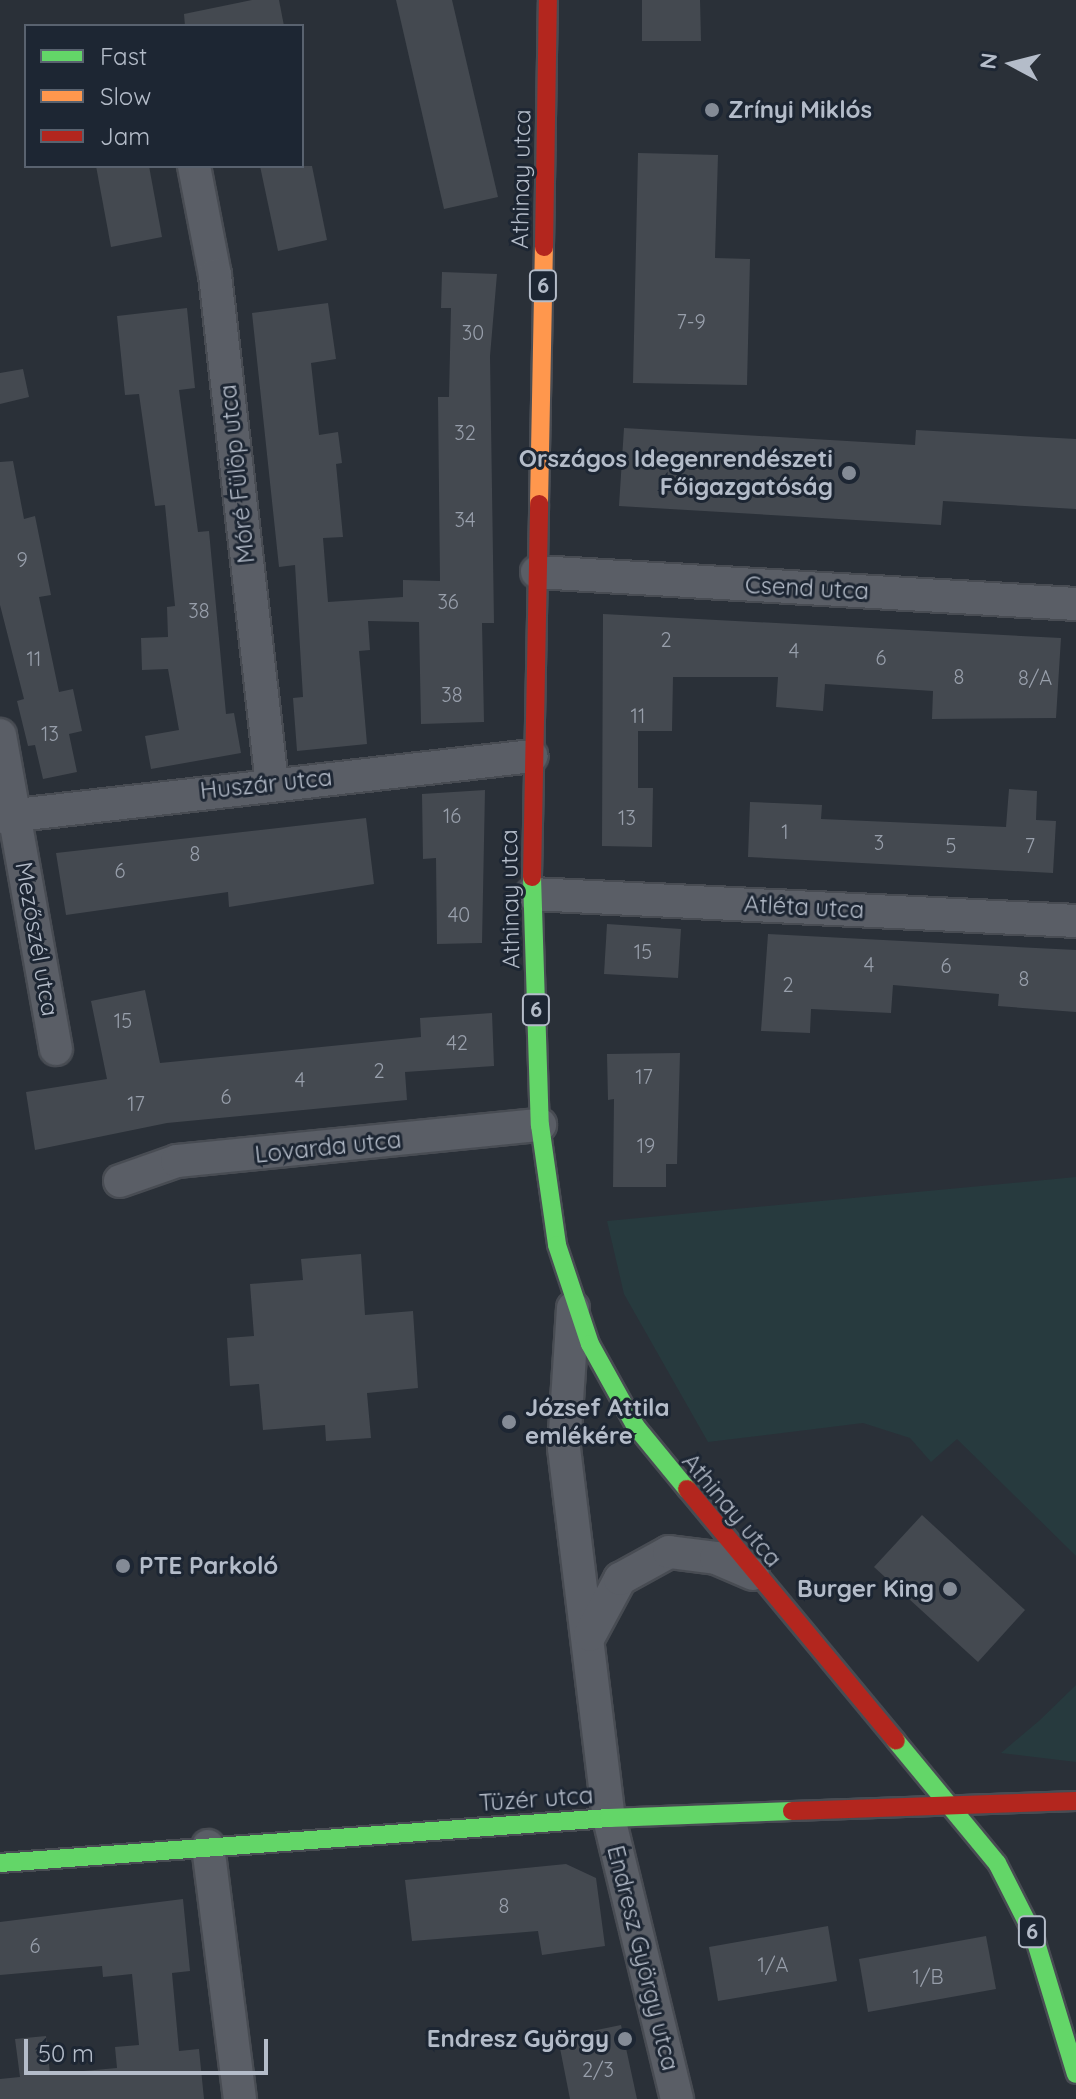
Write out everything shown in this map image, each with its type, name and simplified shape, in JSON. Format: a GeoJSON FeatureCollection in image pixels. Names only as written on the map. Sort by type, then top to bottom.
{"type":"FeatureCollection","features":[{"type":"Feature","properties":{"kind":"main road","name":"Athinay utca"},"geometry":{"type":"LineString","coordinates":[[548,0],[532,756],[532,894],[545,1183],[573,1305],[636,1427],[753,1574],[956,1806]]}},
{"type":"Feature","properties":{"kind":"main road","name":"Tüzér utca"},"geometry":{"type":"LineString","coordinates":[[0,1863],[609,1818],[1076,1801]]}},
{"type":"Feature","properties":{"kind":"main road","name":"6"},"geometry":{"type":"LineString","coordinates":[[956,1806],[997,1863],[1034,1936],[1076,2074]]}},
{"type":"Feature","properties":{"kind":"street","name":"Móré Fülöp utca"},"geometry":{"type":"LineString","coordinates":[[194,168],[215,275],[272,784]]}},
{"type":"Feature","properties":{"kind":"street","name":"Csend utca"},"geometry":{"type":"LineString","coordinates":[[537,572],[1076,604]]}},
{"type":"Feature","properties":{"kind":"street","name":"Mezőszél utca"},"geometry":{"type":"LineString","coordinates":[[0,735],[8,815],[56,1049]]}},
{"type":"Feature","properties":{"kind":"street","name":"Huszár utca"},"geometry":{"type":"LineString","coordinates":[[8,815],[532,756]]}},
{"type":"Feature","properties":{"kind":"street","name":"Atléta utca"},"geometry":{"type":"LineString","coordinates":[[532,894],[1076,921]]}},
{"type":"Feature","properties":{"kind":"street","name":"Lovarda utca"},"geometry":{"type":"LineString","coordinates":[[120,1181],[177,1161],[540,1125]]}},
{"type":"Feature","properties":{"kind":"street","name":"Endresz György utca"},"geometry":{"type":"LineString","coordinates":[[573,1305],[564,1448],[590,1635],[609,1818],[677,2099]]}},
{"type":"Feature","properties":{"kind":"street"},"geometry":{"type":"LineString","coordinates":[[590,1635],[620,1579],[669,1552],[716,1558],[753,1574]]}},
{"type":"Feature","properties":{"kind":"street"},"geometry":{"type":"LineString","coordinates":[[208,1846],[240,2099]]}},
{"type":"Feature","properties":{"kind":"green space"},"geometry":{"type":"Polygon","coordinates":[[[1076,1177],[1076,1556],[957,1439],[931,1462],[910,1438],[863,1423],[708,1442],[624,1294],[607,1221],[1076,1177]]]}},
{"type":"Feature","properties":{"kind":"green space"},"geometry":{"type":"Polygon","coordinates":[[[1076,1685],[1076,1762],[1001,1753],[1040,1720],[1076,1685]]]}},
{"type":"Feature","properties":{"kind":"building"},"geometry":{"type":"Polygon","coordinates":[[[252,0],[279,0],[284,24],[185,24],[184,14],[252,0]]]}},
{"type":"Feature","properties":{"kind":"building"},"geometry":{"type":"Polygon","coordinates":[[[396,0],[452,0],[498,197],[444,209],[396,0]]]}},
{"type":"Feature","properties":{"kind":"building"},"geometry":{"type":"Polygon","coordinates":[[[642,0],[700,0],[701,41],[642,41],[642,0]]]}},
{"type":"Feature","properties":{"kind":"building"},"geometry":{"type":"Polygon","coordinates":[[[638,153],[718,155],[715,258],[750,259],[747,385],[633,383],[638,153]]]}},
{"type":"Feature","properties":{"kind":"building"},"geometry":{"type":"Polygon","coordinates":[[[312,166],[327,240],[278,251],[260,168],[312,166]]]}},
{"type":"Feature","properties":{"kind":"building"},"geometry":{"type":"Polygon","coordinates":[[[96,168],[149,168],[162,237],[111,247],[96,168]]]}},
{"type":"Feature","properties":{"kind":"building"},"geometry":{"type":"Polygon","coordinates":[[[442,272],[497,274],[490,356],[494,623],[482,623],[484,722],[421,724],[419,622],[368,621],[370,650],[359,651],[367,744],[297,751],[293,698],[303,697],[295,565],[279,567],[252,313],[328,303],[336,359],[311,363],[319,435],[338,432],[342,463],[336,464],[343,537],[323,538],[328,602],[403,597],[403,580],[440,581],[438,397],[449,397],[451,308],[441,308],[442,272]]]}},
{"type":"Feature","properties":{"kind":"building"},"geometry":{"type":"Polygon","coordinates":[[[187,308],[195,388],[179,390],[198,532],[209,531],[226,714],[234,713],[241,753],[151,769],[145,736],[179,730],[168,669],[142,670],[141,638],[168,637],[167,607],[175,606],[165,505],[155,506],[139,394],[125,395],[117,316],[187,308]]]}},
{"type":"Feature","properties":{"kind":"building"},"geometry":{"type":"Polygon","coordinates":[[[23,369],[29,397],[0,404],[0,373],[23,369]]]}},
{"type":"Feature","properties":{"kind":"building","name":"Országos Idegenrendészeti Főigazgatóság"},"geometry":{"type":"Polygon","coordinates":[[[624,428],[915,445],[916,430],[1076,439],[1076,509],[943,501],[941,525],[619,506],[624,428]]]}},
{"type":"Feature","properties":{"kind":"building"},"geometry":{"type":"Polygon","coordinates":[[[13,461],[24,519],[35,516],[51,595],[39,597],[59,692],[73,689],[82,731],[69,734],[77,772],[43,779],[35,745],[28,746],[17,701],[24,699],[0,605],[0,462],[13,461]]]}},
{"type":"Feature","properties":{"kind":"building"},"geometry":{"type":"Polygon","coordinates":[[[603,614],[1061,638],[1056,718],[932,719],[933,691],[825,684],[823,711],[776,707],[778,677],[673,677],[672,731],[638,731],[638,788],[653,788],[652,847],[602,846],[603,614]]]}},
{"type":"Feature","properties":{"kind":"building"},"geometry":{"type":"Polygon","coordinates":[[[1009,789],[1037,791],[1036,820],[1056,821],[1053,873],[748,857],[750,802],[822,805],[821,819],[1006,827],[1009,789]]]}},
{"type":"Feature","properties":{"kind":"building"},"geometry":{"type":"Polygon","coordinates":[[[485,790],[482,943],[437,944],[436,858],[423,859],[422,794],[485,790]]]}},
{"type":"Feature","properties":{"kind":"building"},"geometry":{"type":"Polygon","coordinates":[[[366,818],[374,884],[229,907],[228,892],[66,915],[56,853],[366,818]]]}},
{"type":"Feature","properties":{"kind":"building"},"geometry":{"type":"Polygon","coordinates":[[[607,924],[681,929],[678,978],[604,974],[607,924]]]}},
{"type":"Feature","properties":{"kind":"building"},"geometry":{"type":"Polygon","coordinates":[[[768,934],[1076,950],[1076,1012],[998,1006],[999,994],[893,985],[891,1013],[811,1009],[810,1033],[761,1031],[768,934]]]}},
{"type":"Feature","properties":{"kind":"building"},"geometry":{"type":"Polygon","coordinates":[[[145,990],[160,1063],[421,1037],[420,1018],[492,1013],[494,1066],[405,1072],[407,1100],[167,1123],[35,1150],[26,1092],[107,1079],[91,1001],[145,990]]]}},
{"type":"Feature","properties":{"kind":"building"},"geometry":{"type":"Polygon","coordinates":[[[680,1053],[677,1164],[666,1164],[666,1187],[613,1187],[614,1099],[608,1100],[607,1054],[680,1053]]]}},
{"type":"Feature","properties":{"kind":"building"},"geometry":{"type":"Polygon","coordinates":[[[361,1254],[365,1315],[413,1311],[418,1388],[367,1393],[371,1438],[326,1441],[325,1425],[263,1430],[259,1384],[230,1386],[227,1338],[254,1336],[250,1284],[303,1280],[301,1259],[361,1254]]]}},
{"type":"Feature","properties":{"kind":"building","name":"Burger King"},"geometry":{"type":"Polygon","coordinates":[[[922,1515],[1025,1610],[978,1662],[874,1567],[922,1515]]]}},
{"type":"Feature","properties":{"kind":"building"},"geometry":{"type":"Polygon","coordinates":[[[566,1864],[596,1878],[605,1946],[542,1955],[538,1931],[412,1941],[405,1880],[566,1864]]]}},
{"type":"Feature","properties":{"kind":"building"},"geometry":{"type":"Polygon","coordinates":[[[183,1899],[190,1971],[172,1973],[179,2051],[199,2049],[204,2099],[0,2099],[0,2079],[20,2077],[15,2039],[46,2036],[50,2074],[117,2068],[115,2047],[139,2045],[132,1974],[103,1977],[102,1966],[0,1975],[0,1922],[183,1899]]]}},
{"type":"Feature","properties":{"kind":"building"},"geometry":{"type":"Polygon","coordinates":[[[828,1926],[837,1981],[718,2001],[709,1947],[828,1926]]]}},
{"type":"Feature","properties":{"kind":"building"},"geometry":{"type":"Polygon","coordinates":[[[986,1936],[996,1989],[868,2012],[859,1959],[986,1936]]]}},
{"type":"Feature","properties":{"kind":"building"},"geometry":{"type":"Polygon","coordinates":[[[621,2025],[637,2099],[570,2099],[558,2038],[621,2025]]]}},
{"type":"Feature","properties":{"kind":"traffic: fast"},"geometry":{"type":"LineString","coordinates":[[532,877],[540,1125],[557,1245],[590,1344],[636,1427],[687,1489]]}},
{"type":"Feature","properties":{"kind":"traffic: fast"},"geometry":{"type":"LineString","coordinates":[[896,1741],[997,1863],[1034,1936],[1076,2074]]}},
{"type":"Feature","properties":{"kind":"traffic: fast"},"geometry":{"type":"LineString","coordinates":[[0,1863],[609,1818],[792,1811]]}},
{"type":"Feature","properties":{"kind":"traffic: slow"},"geometry":{"type":"LineString","coordinates":[[539,504],[544,247]]}},
{"type":"Feature","properties":{"kind":"traffic: jam"},"geometry":{"type":"LineString","coordinates":[[544,247],[548,0]]}},
{"type":"Feature","properties":{"kind":"traffic: jam"},"geometry":{"type":"LineString","coordinates":[[532,877],[539,504]]}},
{"type":"Feature","properties":{"kind":"traffic: jam"},"geometry":{"type":"LineString","coordinates":[[687,1489],[896,1741]]}},
{"type":"Feature","properties":{"kind":"traffic: jam"},"geometry":{"type":"LineString","coordinates":[[792,1811],[1076,1801]]}},
{"type":"Feature","properties":{"kind":"place","name":"Zrínyi Miklós"},"geometry":{"type":"Point","coordinates":[712,110]}},
{"type":"Feature","properties":{"kind":"place","name":"Országos Idegenrendészeti Főigazgatóság"},"geometry":{"type":"Point","coordinates":[849,473]}},
{"type":"Feature","properties":{"kind":"place","name":"József Attila emlékére"},"geometry":{"type":"Point","coordinates":[509,1422]}},
{"type":"Feature","properties":{"kind":"place","name":"PTE Parkoló"},"geometry":{"type":"Point","coordinates":[123,1566]}},
{"type":"Feature","properties":{"kind":"place","name":"Burger King"},"geometry":{"type":"Point","coordinates":[950,1589]}},
{"type":"Feature","properties":{"kind":"place","name":"Endresz György"},"geometry":{"type":"Point","coordinates":[625,2039]}}]}
